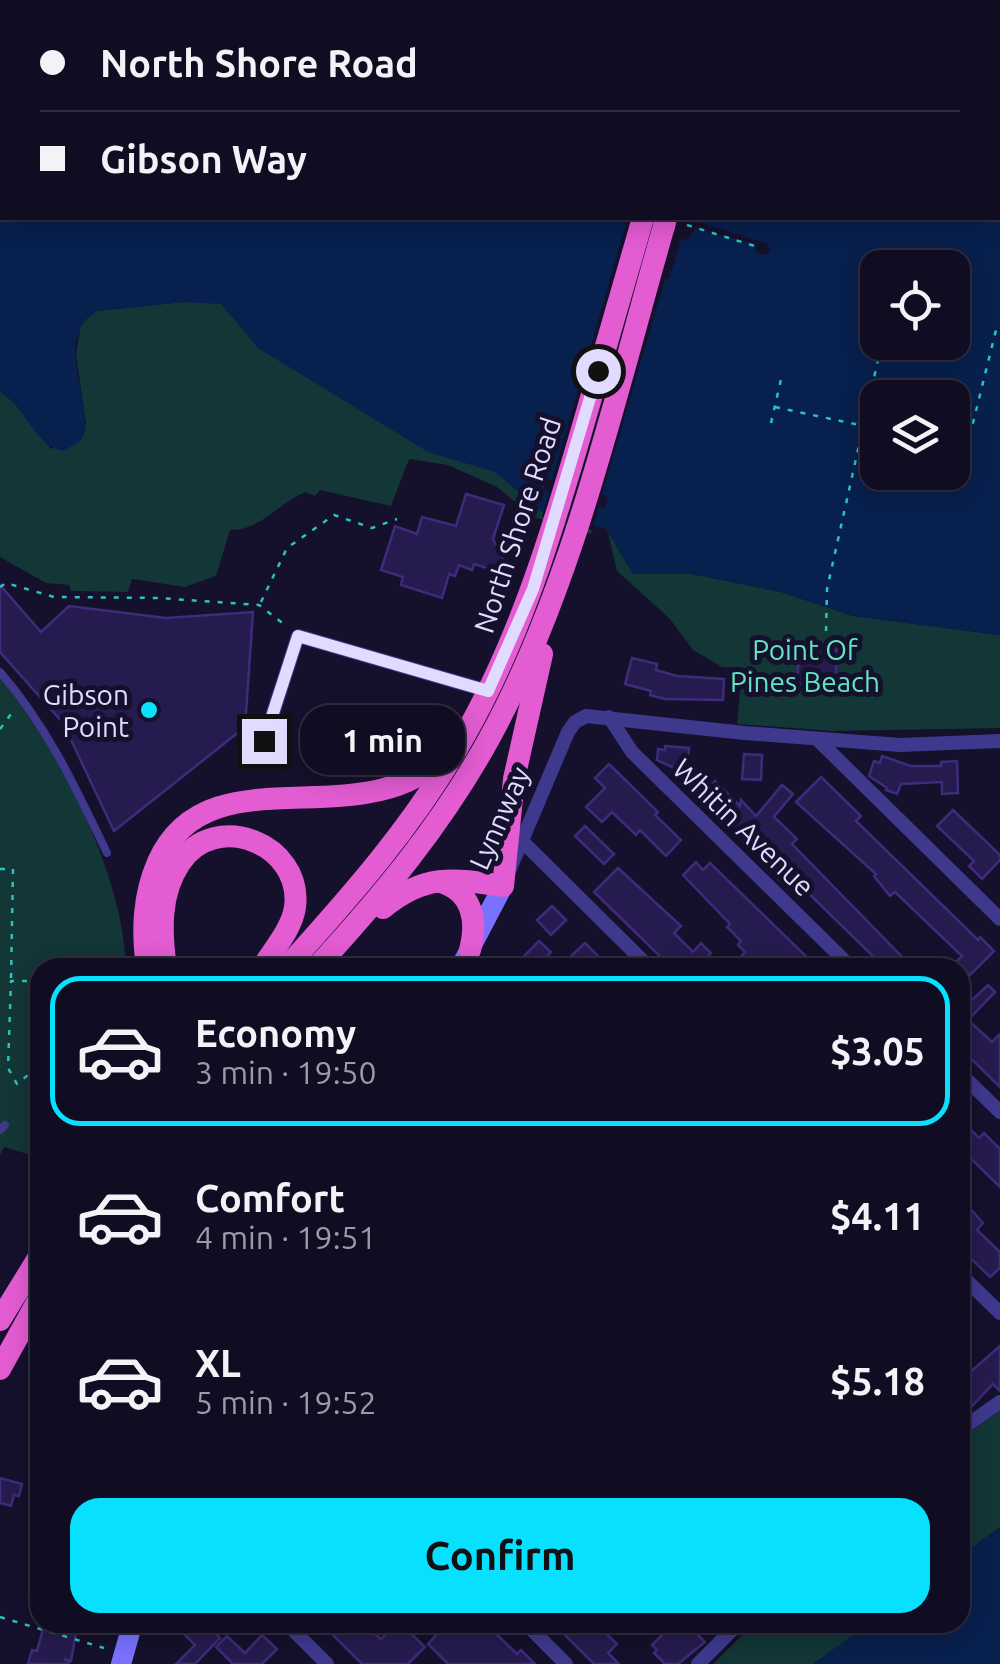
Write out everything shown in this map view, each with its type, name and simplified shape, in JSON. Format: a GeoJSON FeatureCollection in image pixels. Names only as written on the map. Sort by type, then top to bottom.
{"type":"FeatureCollection","features":[{"type":"Feature","properties":{"kind":"highway","name":"North Shore Road"},"geometry":{"type":"LineString","coordinates":[[325,958],[412,858],[468,776],[528,659],[562,574],[565,528],[642,220]]}},
{"type":"Feature","properties":{"kind":"highway","name":"North Shore Road"},"geometry":{"type":"LineString","coordinates":[[295,958],[394,844],[476,716],[565,528],[672,220]]}},
{"type":"Feature","properties":{"kind":"highway"},"geometry":{"type":"LineString","coordinates":[[338,944],[408,888],[436,881],[502,886],[514,780],[562,574]]}},
{"type":"Feature","properties":{"kind":"highway"},"geometry":{"type":"LineString","coordinates":[[145,958],[143,922],[151,880],[168,845],[193,820],[219,806],[239,801],[370,794],[404,785],[435,765],[476,716]]}},
{"type":"Feature","properties":{"kind":"highway"},"geometry":{"type":"LineString","coordinates":[[165,958],[163,914],[175,871],[199,845],[234,836],[254,840],[276,854],[287,868],[294,890],[291,920],[268,958]]}},
{"type":"Feature","properties":{"kind":"highway"},"geometry":{"type":"LineString","coordinates":[[436,881],[458,889],[468,902],[474,931],[465,958]]}},
{"type":"Feature","properties":{"kind":"highway"},"geometry":{"type":"LineString","coordinates":[[0,1320],[30,1271]]}},
{"type":"Feature","properties":{"kind":"highway"},"geometry":{"type":"LineString","coordinates":[[0,1369],[30,1315]]}},
{"type":"Feature","properties":{"kind":"main road","name":"Lynnway"},"geometry":{"type":"LineString","coordinates":[[465,958],[502,886]]}},
{"type":"Feature","properties":{"kind":"main road"},"geometry":{"type":"LineString","coordinates":[[121,1664],[130,1633]]}},
{"type":"Feature","properties":{"kind":"street"},"geometry":{"type":"LineString","coordinates":[[264,741],[298,636],[488,691]]}},
{"type":"Feature","properties":{"kind":"street","name":"Lynnway"},"geometry":{"type":"LineString","coordinates":[[502,886],[572,726],[586,716],[609,717]]}},
{"type":"Feature","properties":{"kind":"street"},"geometry":{"type":"LineString","coordinates":[[609,717],[671,726],[900,745],[1000,741]]}},
{"type":"Feature","properties":{"kind":"street","name":"Whitin Avenue"},"geometry":{"type":"LineString","coordinates":[[609,717],[632,752],[842,958]]}},
{"type":"Feature","properties":{"kind":"street"},"geometry":{"type":"LineString","coordinates":[[817,738],[1000,919]]}},
{"type":"Feature","properties":{"kind":"street"},"geometry":{"type":"LineString","coordinates":[[524,842],[640,958]]}},
{"type":"Feature","properties":{"kind":"street"},"geometry":{"type":"LineString","coordinates":[[970,1083],[1000,1112]]}},
{"type":"Feature","properties":{"kind":"street"},"geometry":{"type":"LineString","coordinates":[[970,1284],[1000,1313]]}},
{"type":"Feature","properties":{"kind":"street"},"geometry":{"type":"LineString","coordinates":[[970,1423],[1000,1402]]}},
{"type":"Feature","properties":{"kind":"street"},"geometry":{"type":"LineString","coordinates":[[296,1633],[328,1664]]}},
{"type":"Feature","properties":{"kind":"street"},"geometry":{"type":"LineString","coordinates":[[535,1633],[566,1664]]}},
{"type":"Feature","properties":{"kind":"street"},"geometry":{"type":"LineString","coordinates":[[698,1664],[725,1633]]}},
{"type":"Feature","properties":{"kind":"lane"},"geometry":{"type":"LineString","coordinates":[[0,672],[30,708],[54,746],[107,852]]}},
{"type":"Feature","properties":{"kind":"path"},"geometry":{"type":"LineString","coordinates":[[672,220],[762,248]]}},
{"type":"Feature","properties":{"kind":"path"},"geometry":{"type":"LineString","coordinates":[[970,427],[996,330]]}},
{"type":"Feature","properties":{"kind":"path"},"geometry":{"type":"LineString","coordinates":[[772,423],[782,375]]}},
{"type":"Feature","properties":{"kind":"path"},"geometry":{"type":"LineString","coordinates":[[775,407],[860,426]]}},
{"type":"Feature","properties":{"kind":"path"},"geometry":{"type":"LineString","coordinates":[[826,631],[828,588],[860,436]]}},
{"type":"Feature","properties":{"kind":"path"},"geometry":{"type":"LineString","coordinates":[[259,605],[288,548],[334,516],[372,528],[397,519]]}},
{"type":"Feature","properties":{"kind":"path"},"geometry":{"type":"LineString","coordinates":[[0,587],[6,583],[54,597],[160,598],[259,605],[298,636]]}},
{"type":"Feature","properties":{"kind":"path"},"geometry":{"type":"LineString","coordinates":[[0,729],[15,708]]}},
{"type":"Feature","properties":{"kind":"path"},"geometry":{"type":"LineString","coordinates":[[0,869],[13,869],[8,1068],[17,1084],[30,1073]]}},
{"type":"Feature","properties":{"kind":"path"},"geometry":{"type":"LineString","coordinates":[[11,981],[30,982]]}},
{"type":"Feature","properties":{"kind":"path"},"geometry":{"type":"LineString","coordinates":[[0,1617],[30,1626]]}},
{"type":"Feature","properties":{"kind":"path"},"geometry":{"type":"LineString","coordinates":[[55,1633],[106,1648]]}},
{"type":"Feature","properties":{"kind":"green space"},"geometry":{"type":"Polygon","coordinates":[[[183,302],[237,304],[597,509],[591,534],[534,517],[497,487],[448,465],[410,459],[391,506],[320,490],[315,496],[305,492],[251,526],[230,530],[216,576],[185,587],[132,579],[128,592],[71,591],[69,585],[46,583],[0,557],[0,392],[51,449],[86,424],[76,355],[81,322],[97,311],[183,302]]]}},
{"type":"Feature","properties":{"kind":"green space","name":"Point Of Pines Beach"},"geometry":{"type":"Polygon","coordinates":[[[607,529],[633,574],[692,574],[781,592],[853,616],[1000,635],[1000,728],[833,731],[737,724],[742,668],[722,667],[693,650],[669,618],[617,571],[607,529]]]}},
{"type":"Feature","properties":{"kind":"green space"},"geometry":{"type":"Polygon","coordinates":[[[0,677],[44,739],[84,814],[113,892],[125,958],[30,958],[30,1155],[4,1147],[0,1155],[0,677]]]}},
{"type":"Feature","properties":{"kind":"green space"},"geometry":{"type":"Polygon","coordinates":[[[1000,1411],[1000,1527],[970,1549],[970,1432],[1000,1411]]]}},
{"type":"Feature","properties":{"kind":"green space"},"geometry":{"type":"Polygon","coordinates":[[[744,1633],[856,1633],[813,1664],[713,1664],[744,1633]]]}},
{"type":"Feature","properties":{"kind":"water"},"geometry":{"type":"Polygon","coordinates":[[[0,220],[1000,220],[1000,635],[853,616],[781,592],[692,574],[633,574],[606,529],[542,512],[495,472],[428,452],[258,348],[221,304],[183,302],[98,311],[85,321],[78,334],[76,366],[85,432],[80,441],[64,451],[45,442],[0,392],[0,220]]]}},
{"type":"Feature","properties":{"kind":"water"},"geometry":{"type":"Polygon","coordinates":[[[1000,1527],[1000,1664],[813,1664],[856,1633],[970,1633],[970,1549],[1000,1527]]]}},
{"type":"Feature","properties":{"kind":"pier"},"geometry":{"type":"Polygon","coordinates":[[[618,220],[691,220],[766,243],[771,251],[764,255],[755,252],[756,245],[696,227],[688,240],[681,239],[670,277],[665,279],[602,494],[608,497],[605,508],[599,507],[592,530],[542,517],[549,491],[544,489],[547,480],[552,480],[626,224],[618,220]]]}},
{"type":"Feature","properties":{"kind":"building"},"geometry":{"type":"Polygon","coordinates":[[[466,494],[504,505],[493,539],[503,558],[499,572],[474,564],[472,570],[459,565],[455,576],[449,574],[442,598],[401,585],[403,577],[381,570],[395,526],[417,534],[422,517],[456,526],[466,494]]]}},
{"type":"Feature","properties":{"kind":"building","name":"Gibson Point"},"geometry":{"type":"Polygon","coordinates":[[[0,585],[41,632],[69,606],[166,618],[253,612],[245,727],[114,831],[63,723],[0,652],[0,585]]]}},
{"type":"Feature","properties":{"kind":"building"},"geometry":{"type":"Polygon","coordinates":[[[808,644],[828,645],[828,650],[837,650],[835,687],[797,684],[799,649],[807,650],[808,644]]]}},
{"type":"Feature","properties":{"kind":"building"},"geometry":{"type":"Polygon","coordinates":[[[632,658],[657,664],[656,670],[677,676],[724,679],[723,700],[665,699],[625,684],[632,658]]]}},
{"type":"Feature","properties":{"kind":"building"},"geometry":{"type":"Polygon","coordinates":[[[665,746],[689,748],[688,760],[678,770],[657,760],[658,749],[665,750],[665,746]]]}},
{"type":"Feature","properties":{"kind":"building"},"geometry":{"type":"Polygon","coordinates":[[[744,754],[762,755],[761,780],[742,779],[744,754]]]}},
{"type":"Feature","properties":{"kind":"building"},"geometry":{"type":"Polygon","coordinates":[[[882,756],[911,766],[941,766],[941,762],[957,761],[958,793],[942,794],[942,782],[901,784],[897,794],[886,790],[869,776],[874,761],[880,763],[882,756]]]}},
{"type":"Feature","properties":{"kind":"building"},"geometry":{"type":"Polygon","coordinates":[[[609,764],[681,840],[666,856],[640,830],[636,835],[612,812],[602,822],[586,807],[605,788],[595,778],[609,764]]]}},
{"type":"Feature","properties":{"kind":"building"},"geometry":{"type":"Polygon","coordinates":[[[821,777],[861,816],[856,821],[994,951],[970,975],[970,958],[960,958],[895,892],[890,896],[876,874],[796,802],[821,777]]]}},
{"type":"Feature","properties":{"kind":"building"},"geometry":{"type":"Polygon","coordinates":[[[715,781],[756,816],[782,785],[793,794],[774,817],[797,839],[792,844],[903,958],[875,958],[796,881],[788,889],[774,875],[778,870],[704,793],[715,781]]]}},
{"type":"Feature","properties":{"kind":"building"},"geometry":{"type":"Polygon","coordinates":[[[953,810],[1000,855],[982,879],[969,866],[974,861],[937,826],[953,810]]]}},
{"type":"Feature","properties":{"kind":"building"},"geometry":{"type":"Polygon","coordinates":[[[585,826],[614,854],[604,864],[575,836],[585,826]]]}},
{"type":"Feature","properties":{"kind":"building"},"geometry":{"type":"Polygon","coordinates":[[[696,862],[703,870],[710,863],[808,958],[740,958],[745,952],[738,945],[741,941],[727,927],[730,924],[683,875],[696,862]]]}},
{"type":"Feature","properties":{"kind":"building"},"geometry":{"type":"Polygon","coordinates":[[[618,868],[681,926],[674,933],[693,952],[701,943],[711,953],[707,958],[662,958],[594,892],[618,868]]]}},
{"type":"Feature","properties":{"kind":"building"},"geometry":{"type":"Polygon","coordinates":[[[552,906],[566,920],[551,935],[537,920],[552,906]]]}},
{"type":"Feature","properties":{"kind":"building"},"geometry":{"type":"Polygon","coordinates":[[[539,941],[551,952],[546,958],[522,958],[539,941]]]}},
{"type":"Feature","properties":{"kind":"building"},"geometry":{"type":"Polygon","coordinates":[[[585,943],[600,958],[573,958],[585,943]]]}},
{"type":"Feature","properties":{"kind":"building"},"geometry":{"type":"Polygon","coordinates":[[[988,985],[995,992],[970,1018],[970,1002],[988,985]]]}},
{"type":"Feature","properties":{"kind":"building"},"geometry":{"type":"Polygon","coordinates":[[[970,1022],[992,1042],[1000,1034],[1000,1087],[970,1058],[970,1022]]]}},
{"type":"Feature","properties":{"kind":"building"},"geometry":{"type":"Polygon","coordinates":[[[970,1129],[979,1138],[984,1133],[1000,1149],[1000,1187],[970,1158],[970,1129]]]}},
{"type":"Feature","properties":{"kind":"building"},"geometry":{"type":"Polygon","coordinates":[[[970,1208],[983,1223],[977,1230],[1000,1252],[1000,1268],[990,1277],[970,1258],[970,1208]]]}},
{"type":"Feature","properties":{"kind":"building"},"geometry":{"type":"Polygon","coordinates":[[[1000,1346],[1000,1391],[993,1384],[972,1406],[970,1372],[1000,1346]]]}},
{"type":"Feature","properties":{"kind":"building"},"geometry":{"type":"Polygon","coordinates":[[[0,1478],[22,1484],[11,1506],[0,1503],[0,1478]]]}},
{"type":"Feature","properties":{"kind":"building"},"geometry":{"type":"Polygon","coordinates":[[[42,1633],[76,1633],[71,1661],[64,1659],[68,1664],[28,1664],[32,1650],[37,1651],[42,1633]]]}},
{"type":"Feature","properties":{"kind":"building"},"geometry":{"type":"Polygon","coordinates":[[[183,1633],[215,1633],[220,1638],[195,1664],[176,1664],[195,1645],[183,1633]]]}},
{"type":"Feature","properties":{"kind":"building"},"geometry":{"type":"Polygon","coordinates":[[[331,1633],[374,1633],[381,1639],[387,1633],[410,1633],[425,1647],[408,1664],[362,1664],[331,1633]]]}},
{"type":"Feature","properties":{"kind":"building"},"geometry":{"type":"Polygon","coordinates":[[[438,1633],[495,1633],[517,1654],[521,1650],[535,1664],[448,1664],[428,1644],[438,1633]]]}},
{"type":"Feature","properties":{"kind":"building"},"geometry":{"type":"Polygon","coordinates":[[[563,1633],[606,1633],[617,1644],[608,1653],[619,1664],[594,1664],[563,1633]]]}},
{"type":"Feature","properties":{"kind":"building"},"geometry":{"type":"Polygon","coordinates":[[[664,1633],[696,1633],[705,1642],[678,1664],[665,1664],[652,1645],[664,1633]]]}},
{"type":"Feature","properties":{"kind":"building"},"geometry":{"type":"Polygon","coordinates":[[[262,1635],[277,1649],[262,1664],[233,1664],[216,1647],[227,1636],[245,1653],[262,1635]]]}},
{"type":"Feature","properties":{"kind":"place","name":"Gibson Point"},"geometry":{"type":"Point","coordinates":[149,710]}},
{"type":"Feature","properties":{"kind":"route"},"geometry":{"type":"LineString","coordinates":[[264,741],[298,636],[488,691],[533,589],[598,371]]}}]}
